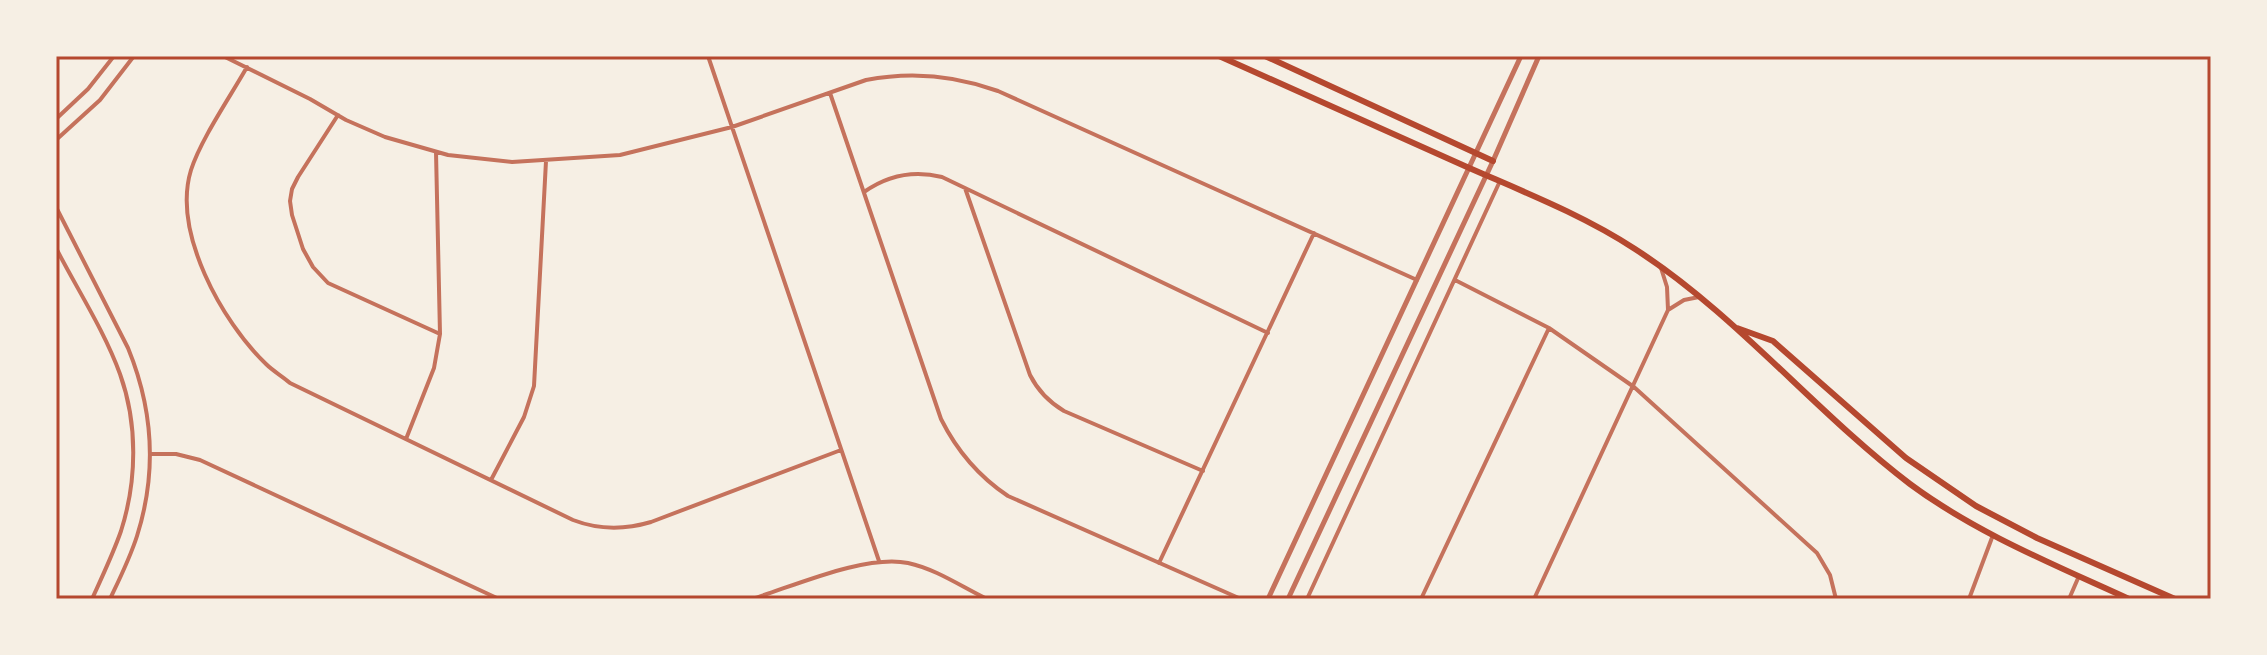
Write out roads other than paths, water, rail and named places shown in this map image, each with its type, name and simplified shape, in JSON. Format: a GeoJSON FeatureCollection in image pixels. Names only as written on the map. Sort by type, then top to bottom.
{"type":"FeatureCollection","features":[{"type":"Feature","properties":{"kind":"main road"},"geometry":{"type":"LineString","coordinates":[[1219,56],[1581,218],[1633,248],[1700,297],[1894,471],[1938,503],[1993,535],[2129,599]]}},
{"type":"Feature","properties":{"kind":"main road"},"geometry":{"type":"LineString","coordinates":[[1265,56],[1493,161]]}},
{"type":"Feature","properties":{"kind":"main road"},"geometry":{"type":"LineString","coordinates":[[1733,328],[1773,341],[1884,440],[1952,491],[2037,538],[2175,599]]}},
{"type":"Feature","properties":{"kind":"street"},"geometry":{"type":"LineString","coordinates":[[56,119],[88,89],[114,56]]}},
{"type":"Feature","properties":{"kind":"street"},"geometry":{"type":"LineString","coordinates":[[56,140],[100,100],[134,56]]}},
{"type":"Feature","properties":{"kind":"street"},"geometry":{"type":"LineString","coordinates":[[223,56],[385,137],[436,152],[490,161],[546,161],[620,155],[732,127],[866,80],[897,75],[943,76],[998,91],[1417,280]]}},
{"type":"Feature","properties":{"kind":"street"},"geometry":{"type":"LineString","coordinates":[[708,56],[879,561]]}},
{"type":"Feature","properties":{"kind":"street"},"geometry":{"type":"LineString","coordinates":[[1268,599],[1521,56]]}},
{"type":"Feature","properties":{"kind":"street"},"geometry":{"type":"LineString","coordinates":[[1288,599],[1539,56]]}},
{"type":"Feature","properties":{"kind":"street"},"geometry":{"type":"LineString","coordinates":[[247,67],[198,152],[188,183],[188,225],[204,270],[231,319],[266,364],[290,383],[582,524],[604,528],[628,528],[651,522],[841,450]]}},
{"type":"Feature","properties":{"kind":"street"},"geometry":{"type":"LineString","coordinates":[[830,93],[941,419],[966,459],[985,479],[1008,496],[1241,599]]}},
{"type":"Feature","properties":{"kind":"street"},"geometry":{"type":"LineString","coordinates":[[338,115],[298,177],[291,195],[292,215],[303,249],[313,267],[328,283],[440,334]]}},
{"type":"Feature","properties":{"kind":"street"},"geometry":{"type":"LineString","coordinates":[[406,439],[434,368],[440,334],[436,152]]}},
{"type":"Feature","properties":{"kind":"street"},"geometry":{"type":"LineString","coordinates":[[491,480],[528,407],[534,386],[546,161]]}},
{"type":"Feature","properties":{"kind":"street"},"geometry":{"type":"LineString","coordinates":[[864,192],[887,179],[914,173],[942,177],[1268,333]]}},
{"type":"Feature","properties":{"kind":"street"},"geometry":{"type":"LineString","coordinates":[[1307,599],[1500,181]]}},
{"type":"Feature","properties":{"kind":"street"},"geometry":{"type":"LineString","coordinates":[[965,188],[1030,375],[1038,389],[1064,411],[1203,471]]}},
{"type":"Feature","properties":{"kind":"street"},"geometry":{"type":"LineString","coordinates":[[56,207],[128,348],[147,410],[150,454],[142,519],[132,551],[110,599]]}},
{"type":"Feature","properties":{"kind":"street"},"geometry":{"type":"LineString","coordinates":[[1159,563],[1314,233]]}},
{"type":"Feature","properties":{"kind":"street"},"geometry":{"type":"LineString","coordinates":[[56,251],[120,374],[131,413],[131,485],[126,515],[92,599]]}},
{"type":"Feature","properties":{"kind":"street"},"geometry":{"type":"LineString","coordinates":[[1534,599],[1668,310],[1667,287],[1659,265]]}},
{"type":"Feature","properties":{"kind":"street"},"geometry":{"type":"LineString","coordinates":[[1455,280],[1549,328],[1634,387],[1809,545],[1824,562],[1836,599]]}},
{"type":"Feature","properties":{"kind":"street"},"geometry":{"type":"LineString","coordinates":[[1668,310],[1684,300],[1700,297]]}},
{"type":"Feature","properties":{"kind":"street"},"geometry":{"type":"LineString","coordinates":[[1421,599],[1549,328]]}},
{"type":"Feature","properties":{"kind":"street"},"geometry":{"type":"LineString","coordinates":[[150,454],[176,454],[200,460],[499,599]]}},
{"type":"Feature","properties":{"kind":"street"},"geometry":{"type":"LineString","coordinates":[[1969,599],[1993,535]]}},
{"type":"Feature","properties":{"kind":"street"},"geometry":{"type":"LineString","coordinates":[[752,599],[879,561],[921,567],[987,599]]}},
{"type":"Feature","properties":{"kind":"street"},"geometry":{"type":"LineString","coordinates":[[2069,599],[2079,576]]}}]}
